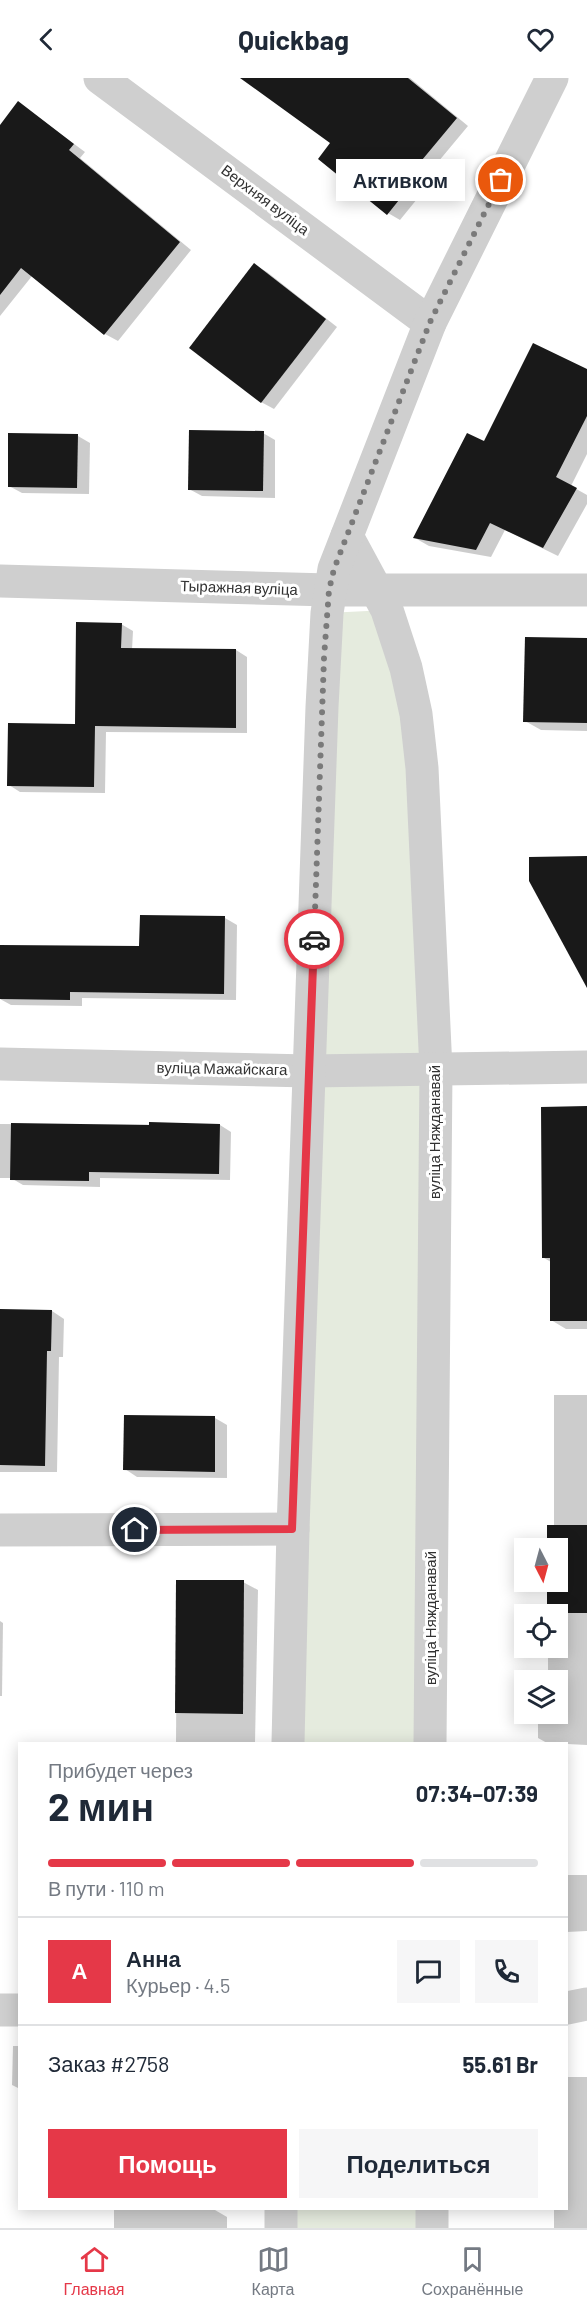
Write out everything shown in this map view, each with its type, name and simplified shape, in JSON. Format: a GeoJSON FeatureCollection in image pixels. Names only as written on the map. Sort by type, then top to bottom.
{"type":"FeatureCollection","features":[{"type":"Feature","properties":{"kind":"street","name":"Верхняя вуліца"},"geometry":{"type":"LineString","coordinates":[[100,78],[430,322]]}},
{"type":"Feature","properties":{"kind":"street"},"geometry":{"type":"LineString","coordinates":[[288,1742],[292,1529],[323,668],[329,590],[346,536],[430,322],[552,78]]}},
{"type":"Feature","properties":{"kind":"street","name":"вуліца Няжданавай"},"geometry":{"type":"LineString","coordinates":[[346,536],[387,610],[406,668],[416,714],[422,768],[436,1070],[430,1742]]}},
{"type":"Feature","properties":{"kind":"street","name":"Тыражная вуліца"},"geometry":{"type":"LineString","coordinates":[[0,581],[329,590],[587,590]]}},
{"type":"Feature","properties":{"kind":"street","name":"вуліца Мажайскага"},"geometry":{"type":"LineString","coordinates":[[0,1064],[309,1071],[587,1067]]}},
{"type":"Feature","properties":{"kind":"street"},"geometry":{"type":"LineString","coordinates":[[0,1530],[292,1529]]}},
{"type":"Feature","properties":{"kind":"street"},"geometry":{"type":"LineString","coordinates":[[568,2008],[587,2004]]}},
{"type":"Feature","properties":{"kind":"street"},"geometry":{"type":"LineString","coordinates":[[0,2010],[18,2010]]}},
{"type":"Feature","properties":{"kind":"street"},"geometry":{"type":"LineString","coordinates":[[281,2210],[281,2228]]}},
{"type":"Feature","properties":{"kind":"street"},"geometry":{"type":"LineString","coordinates":[[432,2210],[432,2228]]}},
{"type":"Feature","properties":{"kind":"shaded area"},"geometry":{"type":"Polygon","coordinates":[[[387,610],[416,714],[430,1742],[288,1742],[327,613],[387,610]]]}},
{"type":"Feature","properties":{"kind":"shaded area"},"geometry":{"type":"Polygon","coordinates":[[[281,2210],[432,2210],[432,2228],[281,2228],[281,2210]]]}},
{"type":"Feature","properties":{"kind":"building"},"geometry":{"type":"Polygon","coordinates":[[[240,78],[408,78],[457,118],[422,160],[427,165],[387,215],[318,159],[330,143],[240,78]]]}},
{"type":"Feature","properties":{"kind":"building"},"geometry":{"type":"Polygon","coordinates":[[[18,101],[74,144],[69,150],[180,242],[104,335],[21,268],[0,295],[0,125],[18,101]]]}},
{"type":"Feature","properties":{"kind":"building"},"geometry":{"type":"Polygon","coordinates":[[[254,263],[326,319],[261,403],[189,348],[254,263]]]}},
{"type":"Feature","properties":{"kind":"building"},"geometry":{"type":"Polygon","coordinates":[[[533,343],[587,369],[587,416],[556,477],[577,488],[543,548],[490,523],[476,550],[413,538],[467,433],[484,441],[533,343]]]}},
{"type":"Feature","properties":{"kind":"building"},"geometry":{"type":"Polygon","coordinates":[[[189,430],[264,431],[263,491],[188,490],[189,430]]]}},
{"type":"Feature","properties":{"kind":"building"},"geometry":{"type":"Polygon","coordinates":[[[8,433],[78,434],[77,488],[8,487],[8,433]]]}},
{"type":"Feature","properties":{"kind":"building"},"geometry":{"type":"Polygon","coordinates":[[[76,622],[122,623],[121,648],[236,649],[236,728],[95,726],[94,787],[7,786],[8,723],[75,724],[76,622]]]}},
{"type":"Feature","properties":{"kind":"building"},"geometry":{"type":"Polygon","coordinates":[[[525,637],[587,638],[587,723],[523,722],[525,637]]]}},
{"type":"Feature","properties":{"kind":"building"},"geometry":{"type":"Polygon","coordinates":[[[587,856],[587,988],[529,881],[529,857],[587,856]]]}},
{"type":"Feature","properties":{"kind":"building"},"geometry":{"type":"Polygon","coordinates":[[[140,915],[225,916],[224,994],[70,992],[70,1000],[0,999],[0,945],[139,946],[140,915]]]}},
{"type":"Feature","properties":{"kind":"building"},"geometry":{"type":"Polygon","coordinates":[[[587,1106],[587,1321],[550,1321],[550,1258],[542,1258],[541,1107],[587,1106]]]}},
{"type":"Feature","properties":{"kind":"building"},"geometry":{"type":"Polygon","coordinates":[[[149,1122],[220,1124],[219,1174],[89,1172],[89,1181],[10,1180],[11,1123],[149,1125],[149,1122]]]}},
{"type":"Feature","properties":{"kind":"building"},"geometry":{"type":"Polygon","coordinates":[[[0,1309],[52,1310],[51,1351],[47,1351],[45,1466],[0,1465],[0,1309]]]}},
{"type":"Feature","properties":{"kind":"building"},"geometry":{"type":"Polygon","coordinates":[[[124,1415],[215,1416],[215,1472],[123,1470],[124,1415]]]}},
{"type":"Feature","properties":{"kind":"building"},"geometry":{"type":"Polygon","coordinates":[[[547,1525],[587,1525],[587,1613],[568,1613],[568,1604],[547,1604],[547,1592],[568,1592],[568,1538],[547,1538],[547,1525]]]}},
{"type":"Feature","properties":{"kind":"building"},"geometry":{"type":"Polygon","coordinates":[[[176,1580],[244,1580],[243,1714],[175,1713],[176,1580]]]}},
{"type":"Feature","properties":{"kind":"way so far"},"geometry":{"type":"LineString","coordinates":[[314,939],[324,658],[329,590],[334,569],[430,322],[501,180]]}},
{"type":"Feature","properties":{"kind":"place","name":"Активком"},"geometry":{"type":"Point","coordinates":[501,180]}},
{"type":"Feature","properties":{"kind":"route"},"geometry":{"type":"LineString","coordinates":[[135,1530],[292,1529],[314,939]]}}]}
